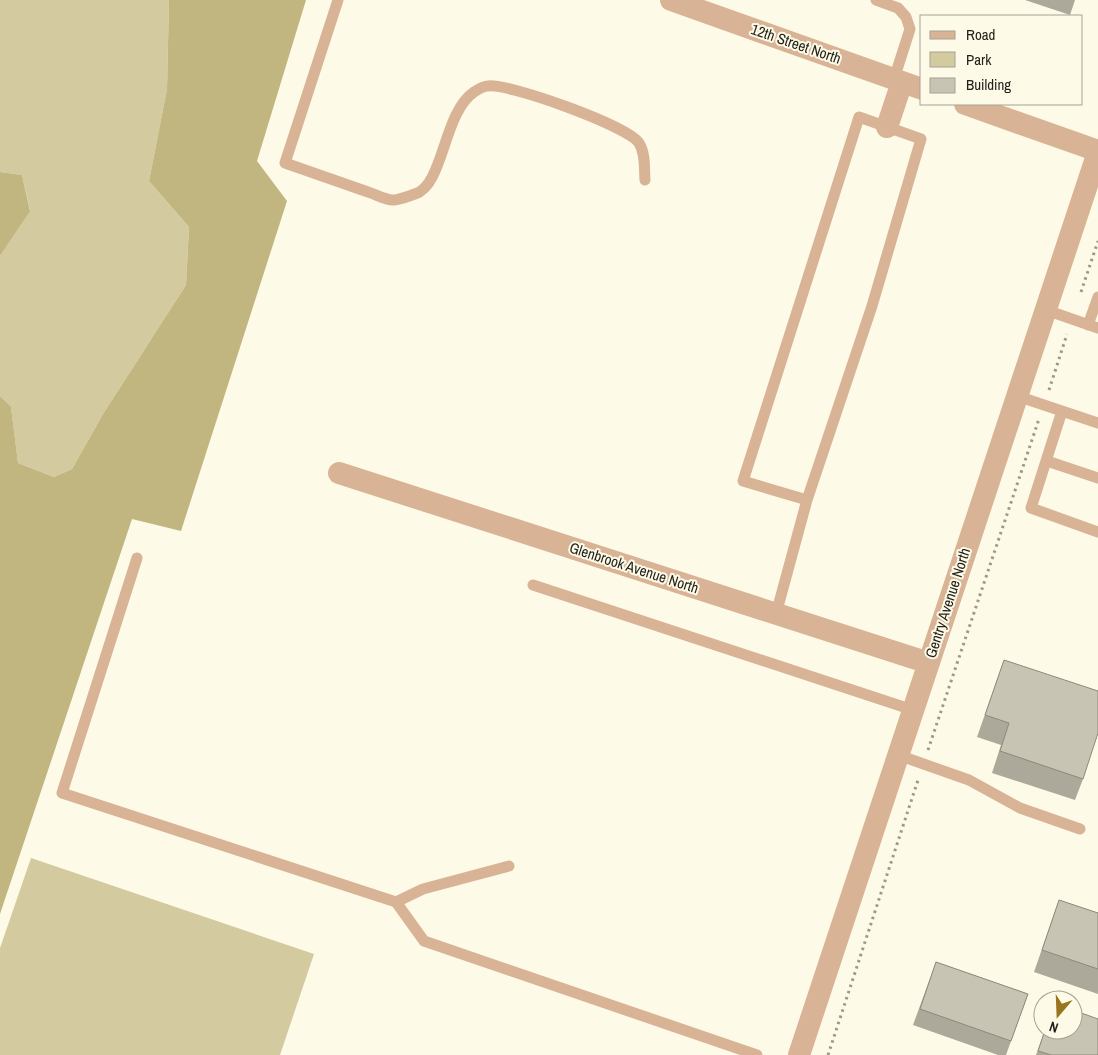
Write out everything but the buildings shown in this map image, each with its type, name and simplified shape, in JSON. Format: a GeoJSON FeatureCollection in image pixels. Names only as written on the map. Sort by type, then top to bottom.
{"type":"FeatureCollection","features":[{"type":"Feature","properties":{"kind":"street","name":"12th Street North"},"geometry":{"type":"LineString","coordinates":[[671,0],[698,4],[906,83]]}},
{"type":"Feature","properties":{"kind":"street"},"geometry":{"type":"LineString","coordinates":[[888,127],[906,83]]}},
{"type":"Feature","properties":{"kind":"street"},"geometry":{"type":"LineString","coordinates":[[968,105],[1098,151]]}},
{"type":"Feature","properties":{"kind":"street","name":"Gentry Avenue North"},"geometry":{"type":"LineString","coordinates":[[799,1055],[1098,151]]}},
{"type":"Feature","properties":{"kind":"street","name":"Glenbrook Avenue North"},"geometry":{"type":"LineString","coordinates":[[339,473],[929,664]]}},
{"type":"Feature","properties":{"kind":"lane"},"geometry":{"type":"LineString","coordinates":[[338,0],[285,163],[392,200],[419,193],[427,187],[430,181],[452,122],[462,104],[474,92],[488,86],[507,89],[559,104],[626,132],[639,142],[643,154],[645,180]]}},
{"type":"Feature","properties":{"kind":"lane"},"geometry":{"type":"LineString","coordinates":[[876,0],[898,8],[906,17],[910,30],[906,83]]}},
{"type":"Feature","properties":{"kind":"lane"},"geometry":{"type":"LineString","coordinates":[[776,614],[807,500],[872,306],[921,139],[859,116],[743,480],[807,500]]}},
{"type":"Feature","properties":{"kind":"lane"},"geometry":{"type":"LineString","coordinates":[[1046,310],[1093,327],[1098,297]]}},
{"type":"Feature","properties":{"kind":"lane"},"geometry":{"type":"LineString","coordinates":[[1017,396],[1098,422]]}},
{"type":"Feature","properties":{"kind":"lane"},"geometry":{"type":"LineString","coordinates":[[1062,411],[1031,508],[1098,532]]}},
{"type":"Feature","properties":{"kind":"lane"},"geometry":{"type":"LineString","coordinates":[[1046,461],[1098,478]]}},
{"type":"Feature","properties":{"kind":"lane"},"geometry":{"type":"LineString","coordinates":[[137,558],[62,793],[396,902],[424,941],[757,1055]]}},
{"type":"Feature","properties":{"kind":"lane"},"geometry":{"type":"LineString","coordinates":[[533,585],[913,710]]}},
{"type":"Feature","properties":{"kind":"lane"},"geometry":{"type":"LineString","coordinates":[[898,755],[970,780],[1020,808],[1080,829]]}},
{"type":"Feature","properties":{"kind":"lane"},"geometry":{"type":"LineString","coordinates":[[396,902],[423,889],[509,866]]}},
{"type":"Feature","properties":{"kind":"path"},"geometry":{"type":"LineString","coordinates":[[828,1055],[1098,241]]}},
{"type":"Feature","properties":{"kind":"green space"},"geometry":{"type":"Polygon","coordinates":[[[0,0],[169,0],[167,89],[149,181],[189,227],[186,285],[103,414],[72,469],[54,477],[18,463],[11,408],[0,396],[0,256],[30,210],[22,175],[0,172],[0,0]]]}},
{"type":"Feature","properties":{"kind":"green space"},"geometry":{"type":"Polygon","coordinates":[[[31,858],[314,954],[280,1055],[0,1055],[0,948],[31,858]]]}},
{"type":"Feature","properties":{"kind":"shaded area"},"geometry":{"type":"Polygon","coordinates":[[[169,0],[306,0],[257,161],[287,201],[181,531],[132,519],[0,914],[0,396],[11,407],[18,463],[54,477],[72,469],[103,414],[186,285],[189,227],[149,181],[167,89],[169,0]]]}},
{"type":"Feature","properties":{"kind":"shaded area"},"geometry":{"type":"Polygon","coordinates":[[[0,172],[22,175],[30,211],[0,256],[0,172]]]}}]}
